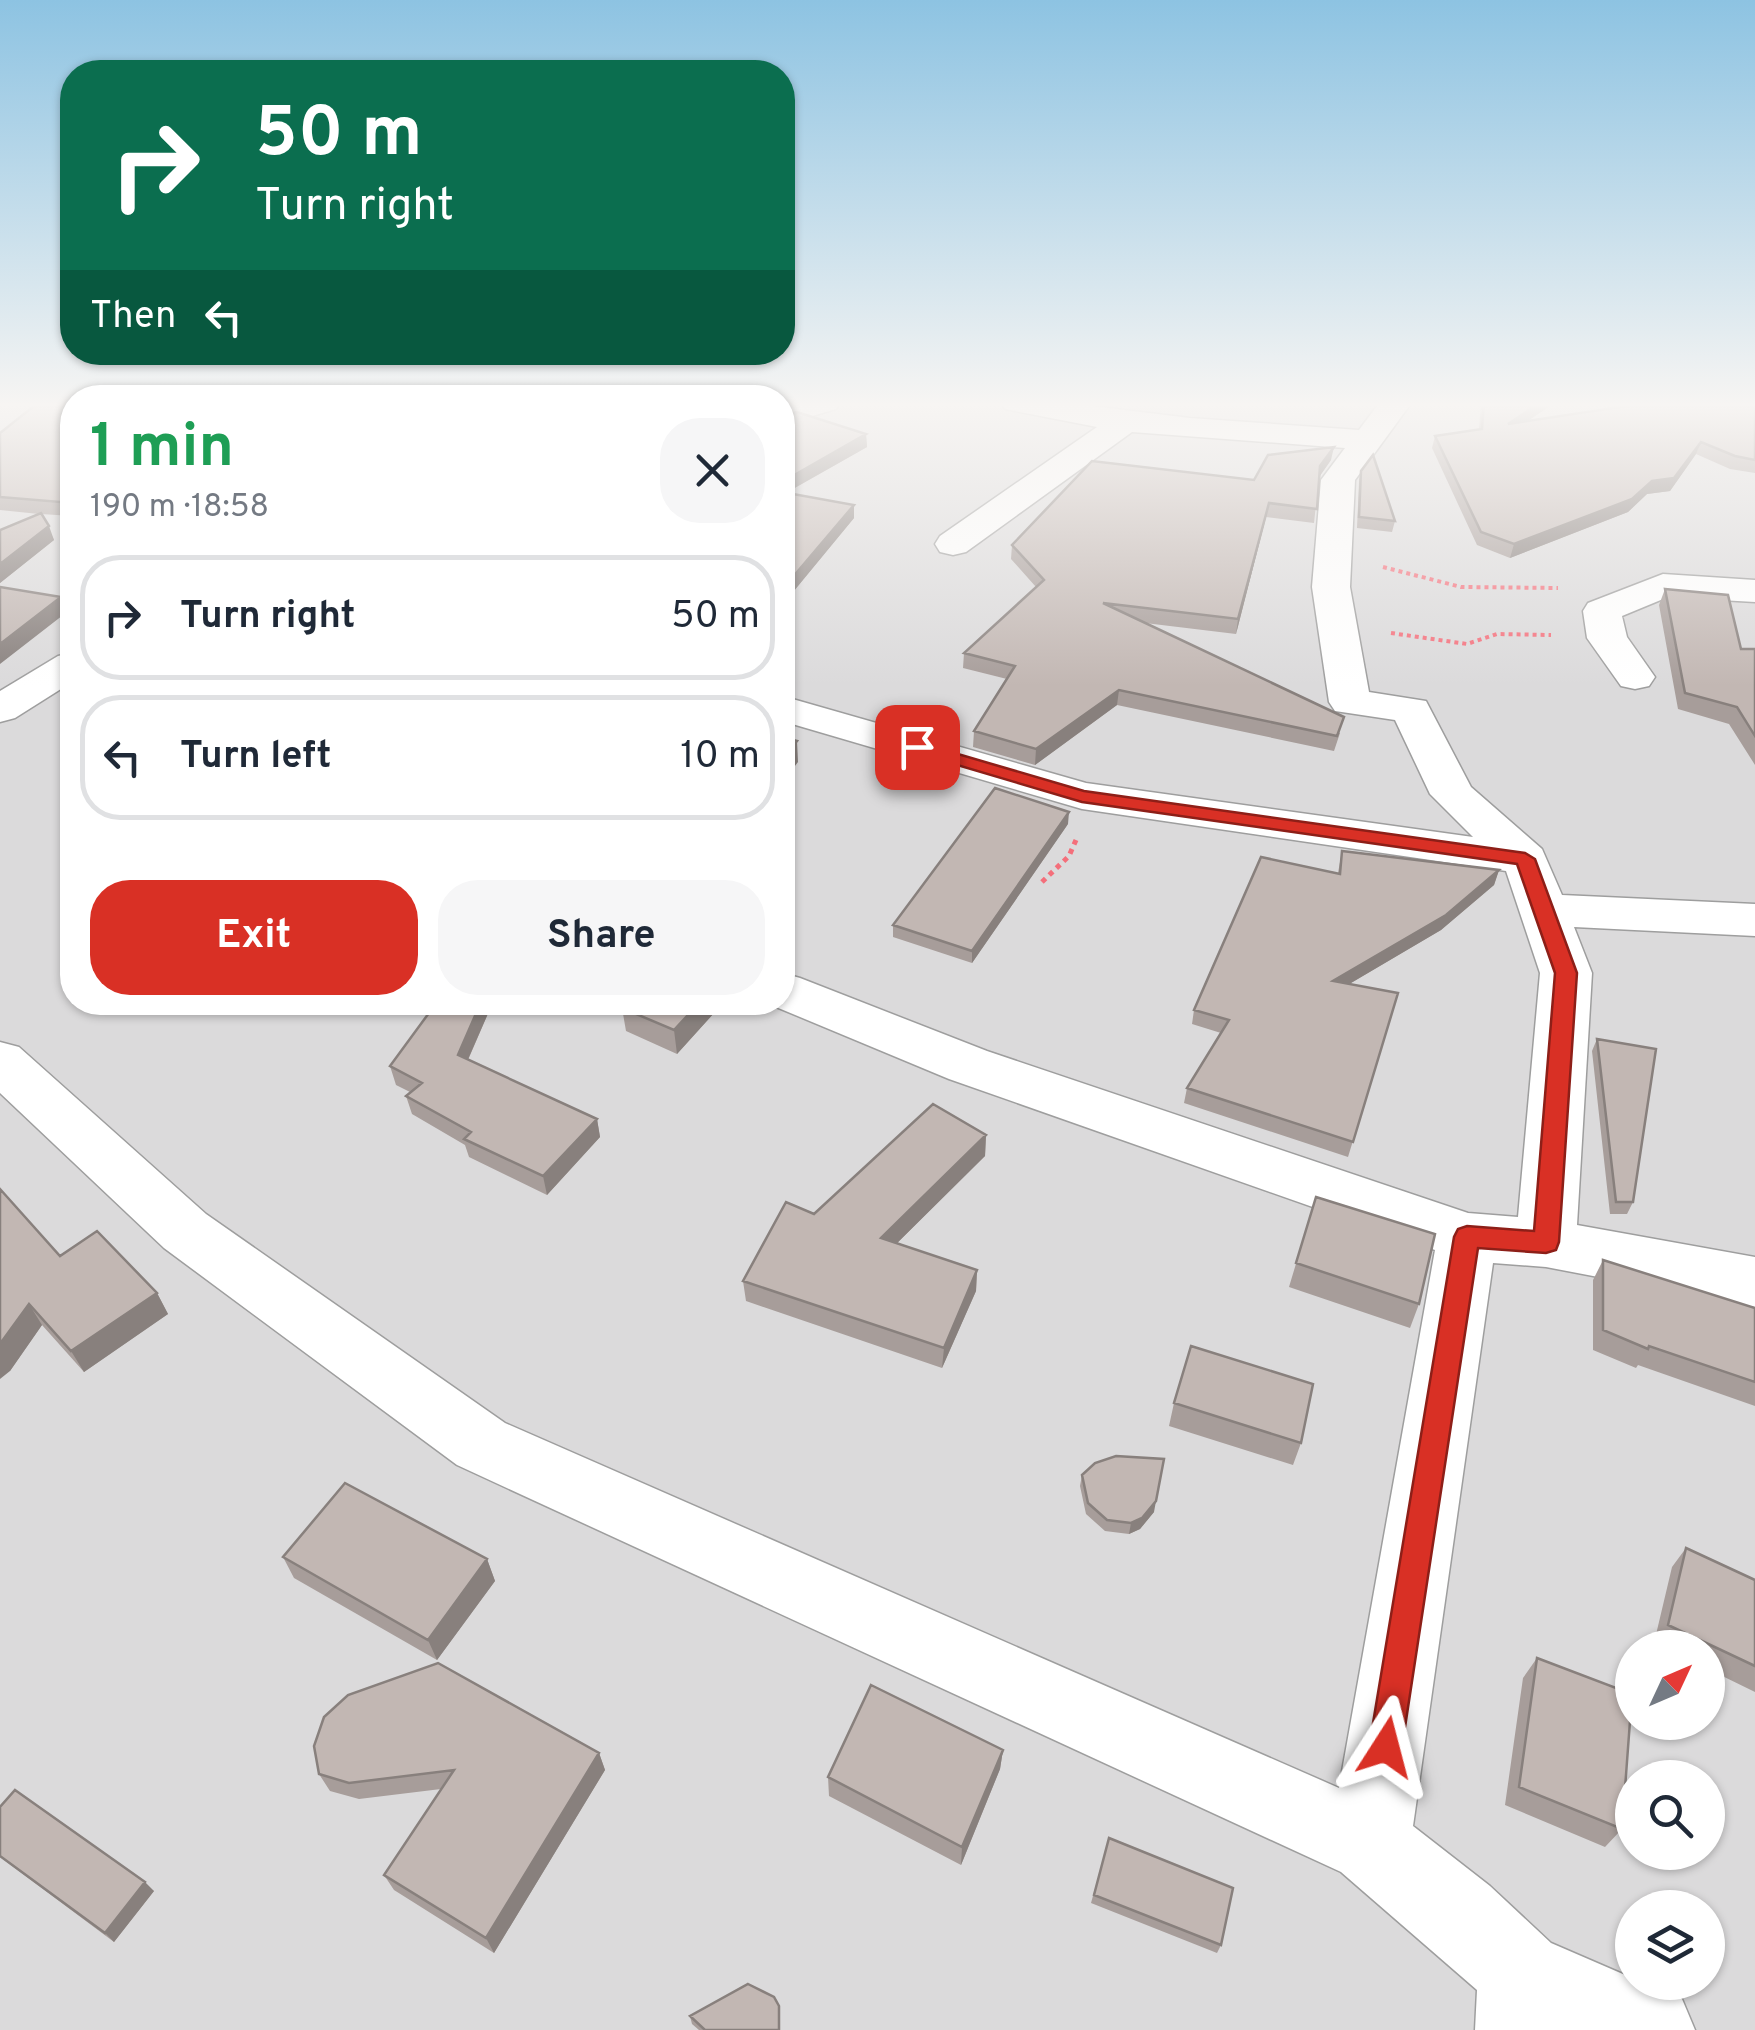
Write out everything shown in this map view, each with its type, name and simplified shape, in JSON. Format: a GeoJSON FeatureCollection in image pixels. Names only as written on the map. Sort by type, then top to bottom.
{"type":"FeatureCollection","features":[{"type":"Feature","properties":{"kind":"street"},"geometry":{"type":"LineString","coordinates":[[954,544],[1020,497]]}},
{"type":"Feature","properties":{"kind":"street"},"geometry":{"type":"LineString","coordinates":[[1337,497],[1331,587],[1350,702],[1411,710],[1452,794],[1534,885],[1566,973],[1546,1242]]}},
{"type":"Feature","properties":{"kind":"street"},"geometry":{"type":"LineString","coordinates":[[1635,677],[1607,638],[1602,610],[1662,585],[1755,592]]}},
{"type":"Feature","properties":{"kind":"street"},"geometry":{"type":"LineString","coordinates":[[0,709],[60,675]]}},
{"type":"Feature","properties":{"kind":"street"},"geometry":{"type":"LineString","coordinates":[[795,712],[1082,796],[1534,885],[1755,920]]}},
{"type":"Feature","properties":{"kind":"street"},"geometry":{"type":"LineString","coordinates":[[795,995],[968,1065],[1467,1237],[1546,1242],[1755,1282]]}},
{"type":"Feature","properties":{"kind":"street"},"geometry":{"type":"LineString","coordinates":[[0,1061],[185,1232],[482,1444],[1370,1844],[1460,1916],[1520,2002],[1651,2030]]}},
{"type":"Feature","properties":{"kind":"street"},"geometry":{"type":"LineString","coordinates":[[1370,1844],[1467,1237]]}},
{"type":"Feature","properties":{"kind":"path"},"geometry":{"type":"LineString","coordinates":[[1333,557],[1461,586],[1511,590]]}},
{"type":"Feature","properties":{"kind":"path"},"geometry":{"type":"LineString","coordinates":[[1336,620],[1393,634],[1467,644],[1497,634],[1521,634]]}},
{"type":"Feature","properties":{"kind":"shaded area"},"geometry":{"type":"Polygon","coordinates":[[[0,497],[60,497],[60,1015],[795,1015],[795,497],[1755,497],[1755,2030],[0,2030],[0,497]]]}},
{"type":"Feature","properties":{"kind":"building"},"geometry":{"type":"Polygon","coordinates":[[[0,497],[60,497],[60,502],[0,497]]]}},
{"type":"Feature","properties":{"kind":"building"},"geometry":{"type":"Polygon","coordinates":[[[795,497],[854,505],[795,574],[795,497]]]}},
{"type":"Feature","properties":{"kind":"building"},"geometry":{"type":"Polygon","coordinates":[[[1058,497],[1318,497],[1317,509],[1269,503],[1238,619],[1103,603],[1344,717],[1337,736],[1119,690],[1036,749],[974,731],[1015,666],[964,653],[1044,580],[1012,545],[1058,497]]]}},
{"type":"Feature","properties":{"kind":"building"},"geometry":{"type":"Polygon","coordinates":[[[1360,497],[1387,497],[1395,521],[1359,517],[1360,497]]]}},
{"type":"Feature","properties":{"kind":"building"},"geometry":{"type":"Polygon","coordinates":[[[1464,497],[1635,497],[1514,544],[1481,532],[1464,497]]]}},
{"type":"Feature","properties":{"kind":"building"},"geometry":{"type":"Polygon","coordinates":[[[41,513],[49,526],[0,564],[0,530],[41,513]]]}},
{"type":"Feature","properties":{"kind":"building"},"geometry":{"type":"Polygon","coordinates":[[[0,587],[60,597],[60,598],[0,644],[0,587]]]}},
{"type":"Feature","properties":{"kind":"building"},"geometry":{"type":"Polygon","coordinates":[[[1665,589],[1728,595],[1741,649],[1755,649],[1755,736],[1737,707],[1685,693],[1665,589]]]}},
{"type":"Feature","properties":{"kind":"building"},"geometry":{"type":"Polygon","coordinates":[[[995,788],[1069,812],[972,951],[893,925],[995,788]]]}},
{"type":"Feature","properties":{"kind":"building"},"geometry":{"type":"Polygon","coordinates":[[[1342,851],[1499,870],[1446,915],[1333,981],[1398,993],[1353,1142],[1187,1088],[1229,1020],[1194,1010],[1261,857],[1340,874],[1342,851]]]}},
{"type":"Feature","properties":{"kind":"building"},"geometry":{"type":"Polygon","coordinates":[[[427,1015],[475,1015],[458,1055],[597,1119],[543,1176],[464,1139],[471,1132],[406,1096],[422,1083],[390,1066],[427,1015]]]}},
{"type":"Feature","properties":{"kind":"building"},"geometry":{"type":"Polygon","coordinates":[[[639,1015],[688,1015],[674,1030],[639,1015]]]}},
{"type":"Feature","properties":{"kind":"building"},"geometry":{"type":"Polygon","coordinates":[[[1597,1039],[1656,1049],[1633,1202],[1616,1202],[1597,1039]]]}},
{"type":"Feature","properties":{"kind":"building"},"geometry":{"type":"Polygon","coordinates":[[[933,1104],[986,1135],[881,1238],[977,1270],[944,1348],[743,1281],[786,1202],[814,1214],[933,1104]]]}},
{"type":"Feature","properties":{"kind":"building"},"geometry":{"type":"Polygon","coordinates":[[[0,1189],[60,1256],[97,1231],[157,1293],[71,1351],[29,1304],[0,1344],[0,1189]]]}},
{"type":"Feature","properties":{"kind":"building"},"geometry":{"type":"Polygon","coordinates":[[[1316,1197],[1435,1234],[1419,1304],[1296,1263],[1316,1197]]]}},
{"type":"Feature","properties":{"kind":"building"},"geometry":{"type":"Polygon","coordinates":[[[1603,1260],[1755,1308],[1755,1382],[1649,1346],[1648,1349],[1603,1330],[1603,1260]]]}},
{"type":"Feature","properties":{"kind":"building"},"geometry":{"type":"Polygon","coordinates":[[[1191,1346],[1313,1384],[1301,1443],[1174,1403],[1191,1346]]]}},
{"type":"Feature","properties":{"kind":"building"},"geometry":{"type":"Polygon","coordinates":[[[1116,1456],[1164,1459],[1156,1501],[1142,1518],[1131,1523],[1107,1520],[1088,1503],[1082,1475],[1095,1463],[1116,1456]]]}},
{"type":"Feature","properties":{"kind":"building"},"geometry":{"type":"Polygon","coordinates":[[[345,1483],[487,1559],[428,1640],[283,1557],[345,1483]]]}},
{"type":"Feature","properties":{"kind":"building"},"geometry":{"type":"Polygon","coordinates":[[[1686,1548],[1755,1580],[1755,1666],[1725,1652],[1725,1630],[1679,1630],[1668,1625],[1686,1548]]]}},
{"type":"Feature","properties":{"kind":"building"},"geometry":{"type":"Polygon","coordinates":[[[1537,1658],[1615,1688],[1615,1740],[1629,1740],[1627,1760],[1615,1760],[1615,1826],[1519,1787],[1537,1658]]]}},
{"type":"Feature","properties":{"kind":"building"},"geometry":{"type":"Polygon","coordinates":[[[438,1663],[599,1753],[486,1938],[384,1875],[454,1770],[349,1783],[319,1774],[314,1746],[324,1717],[348,1695],[438,1663]]]}},
{"type":"Feature","properties":{"kind":"building"},"geometry":{"type":"Polygon","coordinates":[[[871,1685],[1003,1750],[962,1847],[828,1777],[871,1685]]]}},
{"type":"Feature","properties":{"kind":"building"},"geometry":{"type":"Polygon","coordinates":[[[15,1790],[145,1882],[105,1933],[0,1856],[0,1807],[15,1790]]]}},
{"type":"Feature","properties":{"kind":"building"},"geometry":{"type":"Polygon","coordinates":[[[1109,1838],[1233,1888],[1221,1945],[1094,1895],[1109,1838]]]}},
{"type":"Feature","properties":{"kind":"building"},"geometry":{"type":"Polygon","coordinates":[[[748,1984],[774,1997],[779,2006],[779,2030],[705,2030],[690,2016],[748,1984]]]}},
{"type":"Feature","properties":{"kind":"route"},"geometry":{"type":"LineString","coordinates":[[917,747],[1082,796],[1525,859],[1566,973],[1546,1242],[1467,1237],[1386,1747]]}}]}
